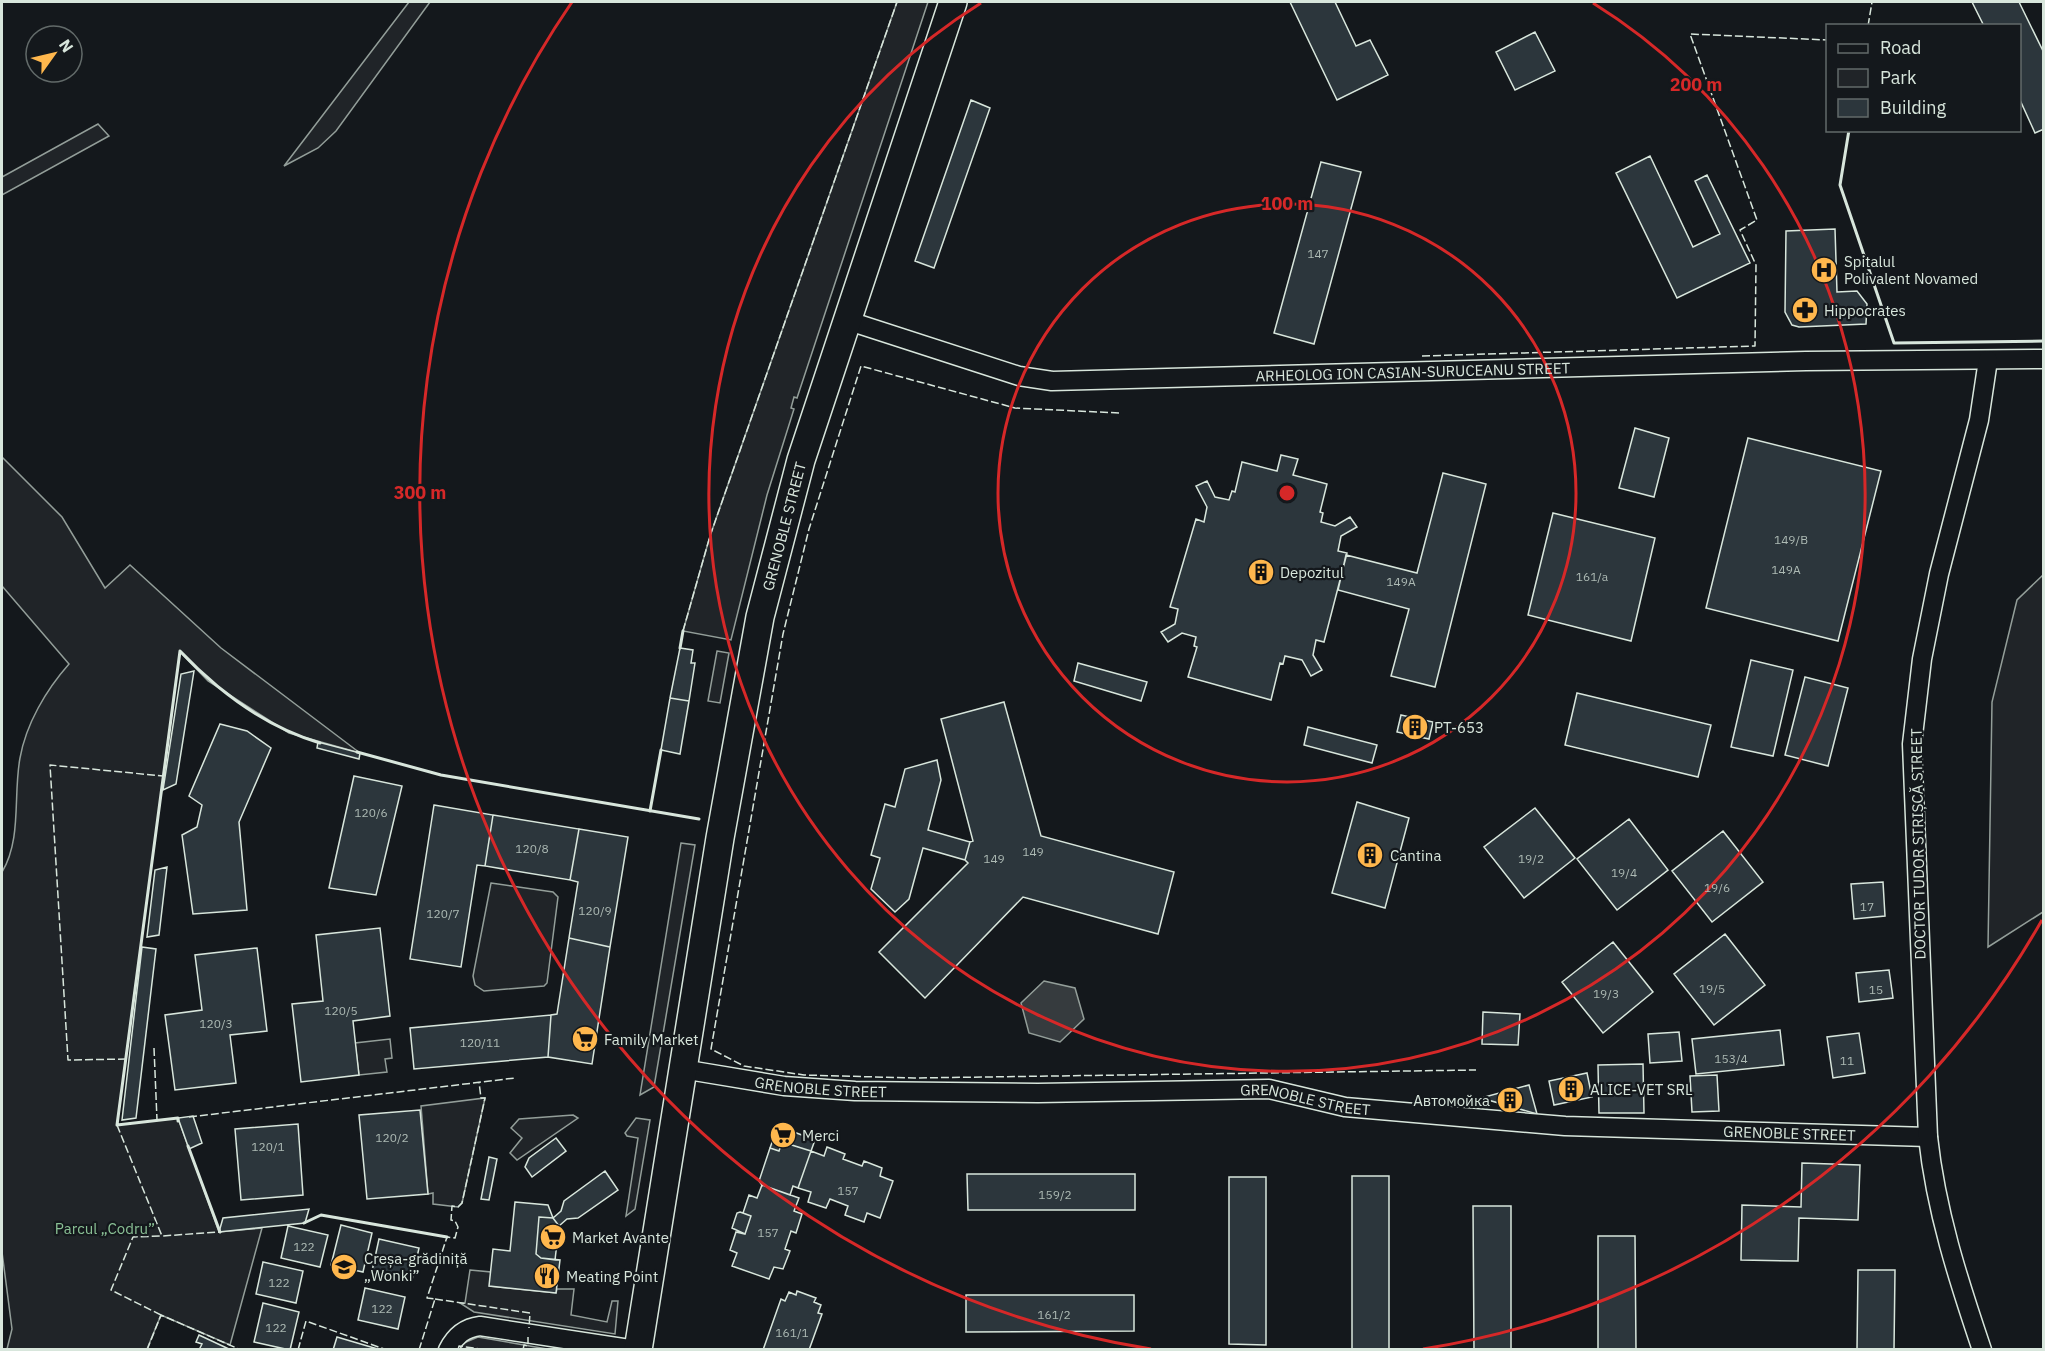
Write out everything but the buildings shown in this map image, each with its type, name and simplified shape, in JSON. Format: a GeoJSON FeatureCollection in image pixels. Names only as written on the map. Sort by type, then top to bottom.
{"type":"FeatureCollection","features":[{"type":"Feature","properties":{"kind":"main road","name":"GRENOBLE STREET"},"geometry":{"type":"LineString","coordinates":[[637,1350],[682,1069],[760,617],[801,460],[953,2]]}},
{"type":"Feature","properties":{"kind":"street","name":"ARHEOLOG ION CASIAN-SURUCEANU STREET"},"geometry":{"type":"LineString","coordinates":[[849,321],[1019,376],[1052,381],[1806,361],[1988,360]]}},
{"type":"Feature","properties":{"kind":"street"},"geometry":{"type":"LineString","coordinates":[[1988,360],[2043,358]]}},
{"type":"Feature","properties":{"kind":"street","name":"DOCTOR TUDOR STRIȘCĂ STREET"},"geometry":{"type":"LineString","coordinates":[[1982,1350],[1945,1236],[1933,1182],[1928,1137],[1912,744],[1922,659],[1939,574],[1979,420],[1988,360]]}},
{"type":"Feature","properties":{"kind":"street","name":"GRENOBLE STREET"},"geometry":{"type":"LineString","coordinates":[[682,1069],[784,1086],[855,1091],[1038,1093],[1269,1089],[1345,1107],[1565,1126],[1928,1137]]}},
{"type":"Feature","properties":{"kind":"street"},"geometry":{"type":"LineString","coordinates":[[448,1350],[454,1338],[470,1328],[480,1326],[637,1350]]}},
{"type":"Feature","properties":{"kind":"green space"},"geometry":{"type":"Polygon","coordinates":[[[409,2],[430,2],[336,131],[318,148],[284,166],[409,2]]]}},
{"type":"Feature","properties":{"kind":"green space"},"geometry":{"type":"Polygon","coordinates":[[[897,2],[928,2],[797,398],[794,397],[791,408],[794,409],[767,495],[731,640],[683,631],[710,536],[897,2]]]}},
{"type":"Feature","properties":{"kind":"green space"},"geometry":{"type":"Polygon","coordinates":[[[98,124],[109,136],[2,195],[2,177],[98,124]]]}},
{"type":"Feature","properties":{"kind":"green space","name":"Parcul „Codru”"},"geometry":{"type":"Polygon","coordinates":[[[2,457],[62,517],[105,588],[130,565],[221,648],[360,753],[289,733],[208,681],[180,652],[117,1125],[178,1118],[219,1232],[262,1228],[230,1345],[161,1315],[147,1349],[7,1349],[12,1329],[2,1252],[2,872],[15,831],[18,772],[23,745],[32,720],[45,696],[69,664],[2,586],[2,457]]]}},
{"type":"Feature","properties":{"kind":"green space"},"geometry":{"type":"Polygon","coordinates":[[[2043,575],[2043,912],[1988,947],[1992,702],[2017,600],[2043,575]]]}},
{"type":"Feature","properties":{"kind":"green space"},"geometry":{"type":"Polygon","coordinates":[[[717,651],[729,653],[720,703],[708,701],[717,651]]]}},
{"type":"Feature","properties":{"kind":"green space"},"geometry":{"type":"Polygon","coordinates":[[[681,843],[695,845],[654,1087],[640,1095],[681,843]]]}},
{"type":"Feature","properties":{"kind":"green space"},"geometry":{"type":"Polygon","coordinates":[[[491,883],[553,892],[558,897],[547,983],[544,986],[484,991],[475,985],[473,976],[491,883]]]}},
{"type":"Feature","properties":{"kind":"green space"},"geometry":{"type":"Polygon","coordinates":[[[390,1039],[392,1058],[385,1059],[387,1072],[359,1075],[355,1043],[390,1039]]]}},
{"type":"Feature","properties":{"kind":"green space"},"geometry":{"type":"Polygon","coordinates":[[[485,1098],[462,1203],[458,1207],[433,1204],[433,1193],[428,1194],[421,1106],[485,1098]]]}},
{"type":"Feature","properties":{"kind":"green space"},"geometry":{"type":"Polygon","coordinates":[[[573,1115],[578,1118],[517,1160],[510,1153],[522,1138],[511,1128],[519,1119],[573,1115]]]}},
{"type":"Feature","properties":{"kind":"green space"},"geometry":{"type":"Polygon","coordinates":[[[636,1118],[650,1120],[635,1209],[626,1216],[638,1138],[627,1136],[625,1133],[636,1118]]]}},
{"type":"Feature","properties":{"kind":"green space"},"geometry":{"type":"Polygon","coordinates":[[[470,1270],[491,1272],[490,1286],[556,1293],[557,1289],[574,1289],[571,1315],[607,1322],[612,1301],[618,1301],[615,1334],[474,1312],[460,1303],[465,1303],[470,1270]]]}},
{"type":"Feature","properties":{"kind":"green space"},"geometry":{"type":"Polygon","coordinates":[[[478,1337],[547,1349],[458,1350],[459,1345],[478,1337]]]}},
{"type":"Feature","properties":{"kind":"shaded area"},"geometry":{"type":"Polygon","coordinates":[[[1044,981],[1075,988],[1084,1019],[1060,1042],[1029,1033],[1021,1003],[1044,981]]]}},
{"type":"Feature","properties":{"kind":"fence"},"geometry":{"type":"LineString","coordinates":[[683,631],[710,536],[897,2]]}},
{"type":"Feature","properties":{"kind":"fence"},"geometry":{"type":"LineString","coordinates":[[1868,24],[1872,2]]}},
{"type":"Feature","properties":{"kind":"fence"},"geometry":{"type":"LineString","coordinates":[[1422,356],[1755,346],[1756,265],[1740,230],[1757,220],[1690,34],[1826,40]]}},
{"type":"Feature","properties":{"kind":"fence"},"geometry":{"type":"LineString","coordinates":[[1119,413],[1015,408],[861,366],[809,529],[783,634],[711,1049],[744,1066],[804,1075],[914,1078],[1476,1070]]}},
{"type":"Feature","properties":{"kind":"fence"},"geometry":{"type":"LineString","coordinates":[[126,1059],[68,1060],[50,765],[163,776]]}},
{"type":"Feature","properties":{"kind":"fence"},"geometry":{"type":"LineString","coordinates":[[154,1048],[157,1120]]}},
{"type":"Feature","properties":{"kind":"fence"},"geometry":{"type":"LineString","coordinates":[[189,1117],[515,1078]]}},
{"type":"Feature","properties":{"kind":"fence"},"geometry":{"type":"LineString","coordinates":[[419,1350],[435,1299],[427,1298],[447,1237],[455,1238],[458,1227],[455,1221],[451,1220],[452,1206],[458,1207],[462,1203],[485,1098],[481,1098],[479,1082]]}},
{"type":"Feature","properties":{"kind":"fence"},"geometry":{"type":"LineString","coordinates":[[117,1125],[162,1236],[219,1232]]}},
{"type":"Feature","properties":{"kind":"fence"},"geometry":{"type":"LineString","coordinates":[[161,1315],[111,1290],[133,1237],[162,1236]]}},
{"type":"Feature","properties":{"kind":"fence"},"geometry":{"type":"LineString","coordinates":[[435,1299],[530,1313],[529,1328]]}},
{"type":"Feature","properties":{"kind":"fence"},"geometry":{"type":"LineString","coordinates":[[147,1350],[161,1315],[241,1350]]}},
{"type":"Feature","properties":{"kind":"fence"},"geometry":{"type":"LineString","coordinates":[[298,1350],[306,1321],[387,1350]]}},
{"type":"Feature","properties":{"kind":"fence"},"geometry":{"type":"LineString","coordinates":[[523,1350],[524,1345],[528,1346],[528,1337]]}},
{"type":"Feature","properties":{"kind":"fence"},"geometry":{"type":"LineString","coordinates":[[458,1350],[459,1346],[487,1350]]}},
{"type":"Feature","properties":{"kind":"wall"},"geometry":{"type":"LineString","coordinates":[[1849,132],[1840,185],[1894,343],[2044,341]]}},
{"type":"Feature","properties":{"kind":"wall"},"geometry":{"type":"LineString","coordinates":[[680,648],[683,631]]}},
{"type":"Feature","properties":{"kind":"wall"},"geometry":{"type":"LineString","coordinates":[[178,1121],[178,1118],[117,1125],[180,651],[210,680],[244,706],[281,728],[320,743]]}},
{"type":"Feature","properties":{"kind":"wall"},"geometry":{"type":"LineString","coordinates":[[650,811],[661,750]]}},
{"type":"Feature","properties":{"kind":"wall"},"geometry":{"type":"LineString","coordinates":[[357,752],[441,775],[699,819]]}},
{"type":"Feature","properties":{"kind":"wall"},"geometry":{"type":"LineString","coordinates":[[188,1146],[220,1232]]}},
{"type":"Feature","properties":{"kind":"wall"},"geometry":{"type":"LineString","coordinates":[[304,1223],[321,1215],[447,1237]]}},
{"type":"Feature","properties":{"kind":"place","name":"Spitalul Polivalent Novamed"},"geometry":{"type":"Point","coordinates":[1824,270]}},
{"type":"Feature","properties":{"kind":"place","name":"Hippocrates"},"geometry":{"type":"Point","coordinates":[1805,310]}},
{"type":"Feature","properties":{"kind":"place","name":"Depozitul"},"geometry":{"type":"Point","coordinates":[1261,572]}},
{"type":"Feature","properties":{"kind":"place","name":"PT-653"},"geometry":{"type":"Point","coordinates":[1415,727]}},
{"type":"Feature","properties":{"kind":"place","name":"Cantina"},"geometry":{"type":"Point","coordinates":[1370,855]}},
{"type":"Feature","properties":{"kind":"place","name":"Family Market"},"geometry":{"type":"Point","coordinates":[585,1039]}},
{"type":"Feature","properties":{"kind":"place","name":"ALICE-VET SRL"},"geometry":{"type":"Point","coordinates":[1571,1089]}},
{"type":"Feature","properties":{"kind":"place","name":"Автомойка"},"geometry":{"type":"Point","coordinates":[1510,1100]}},
{"type":"Feature","properties":{"kind":"place","name":"Merci"},"geometry":{"type":"Point","coordinates":[783,1135]}},
{"type":"Feature","properties":{"kind":"place","name":"Market Avante"},"geometry":{"type":"Point","coordinates":[553,1237]}},
{"type":"Feature","properties":{"kind":"place","name":"Creșa-grădiniță „Wonki”"},"geometry":{"type":"Point","coordinates":[344,1267]}},
{"type":"Feature","properties":{"kind":"place","name":"Meating Point"},"geometry":{"type":"Point","coordinates":[547,1276]}}]}
